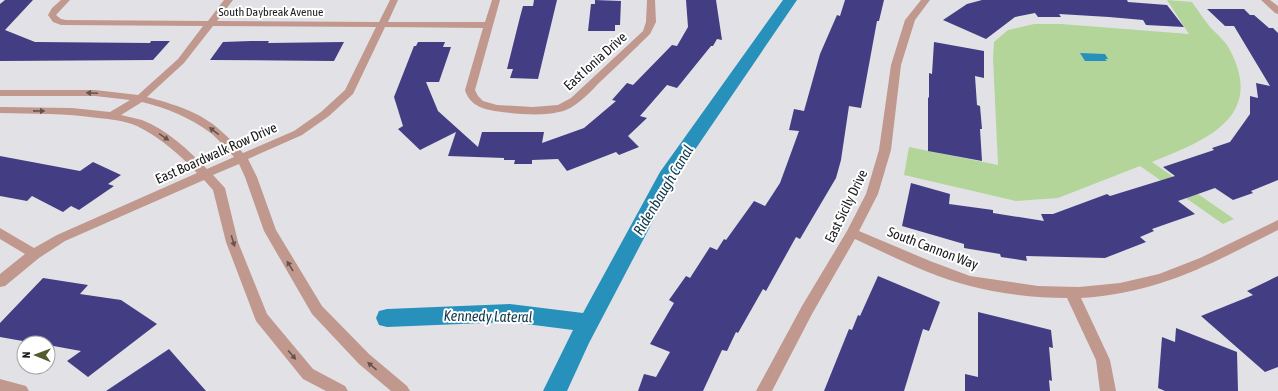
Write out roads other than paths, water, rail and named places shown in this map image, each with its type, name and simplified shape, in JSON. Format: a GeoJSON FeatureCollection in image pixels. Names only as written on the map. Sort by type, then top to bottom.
{"type":"FeatureCollection","features":[{"type":"Feature","properties":{"kind":"street","name":"South Daybreak Avenue"},"geometry":{"type":"LineString","coordinates":[[66,0],[55,10],[52,15],[58,22],[66,24],[488,25]]}},
{"type":"Feature","properties":{"kind":"street"},"geometry":{"type":"LineString","coordinates":[[112,116],[140,98],[181,61],[229,0]]}},
{"type":"Feature","properties":{"kind":"street","name":"East Boardwalk Row Drive"},"geometry":{"type":"LineString","coordinates":[[0,282],[34,254],[61,238],[298,133],[326,114],[349,92],[394,0]]}},
{"type":"Feature","properties":{"kind":"street"},"geometry":{"type":"LineString","coordinates":[[488,25],[496,0]]}},
{"type":"Feature","properties":{"kind":"street","name":"East Ionia Drive"},"geometry":{"type":"LineString","coordinates":[[488,25],[470,90],[472,98],[480,104],[501,109],[561,108],[575,100],[647,32],[651,22],[651,0]]}},
{"type":"Feature","properties":{"kind":"street","name":"East Sicily Drive"},"geometry":{"type":"LineString","coordinates":[[764,391],[807,310],[852,233],[872,194],[883,160],[896,65],[910,20],[926,0]]}},
{"type":"Feature","properties":{"kind":"street"},"geometry":{"type":"LineString","coordinates":[[1265,0],[1278,10]]}},
{"type":"Feature","properties":{"kind":"street"},"geometry":{"type":"LineString","coordinates":[[0,93],[95,93],[140,98],[170,106],[194,117],[216,132],[242,158],[251,177],[270,231],[317,310],[364,360],[402,391]]}},
{"type":"Feature","properties":{"kind":"street"},"geometry":{"type":"LineString","coordinates":[[0,110],[72,111],[112,116],[139,123],[163,136],[182,150],[219,188],[232,242],[261,317],[308,374],[340,391]]}},
{"type":"Feature","properties":{"kind":"street","name":"South Cannon Way"},"geometry":{"type":"LineString","coordinates":[[852,233],[914,260],[971,281],[1025,290],[1071,292],[1118,290],[1159,280],[1197,266],[1278,224]]}},
{"type":"Feature","properties":{"kind":"street"},"geometry":{"type":"LineString","coordinates":[[0,233],[34,254]]}},
{"type":"Feature","properties":{"kind":"street"},"geometry":{"type":"LineString","coordinates":[[1071,292],[1104,360],[1108,391]]}},
{"type":"Feature","properties":{"kind":"street"},"geometry":{"type":"LineString","coordinates":[[0,386],[21,391]]}},
{"type":"Feature","properties":{"kind":"water"},"geometry":{"type":"Polygon","coordinates":[[[1080,53],[1105,54],[1108,59],[1105,59],[1107,61],[1085,61],[1080,53]]]}},
{"type":"Feature","properties":{"kind":"waterway","name":"Ridenbaugh Canal"},"geometry":{"type":"LineString","coordinates":[[589,323],[667,177],[790,0]]}},
{"type":"Feature","properties":{"kind":"waterway","name":"Kennedy Lateral"},"geometry":{"type":"LineString","coordinates":[[387,318],[510,313],[589,323]]}},
{"type":"Feature","properties":{"kind":"waterway","name":"Ridenbaugh Canal"},"geometry":{"type":"LineString","coordinates":[[555,391],[589,323]]}}]}
